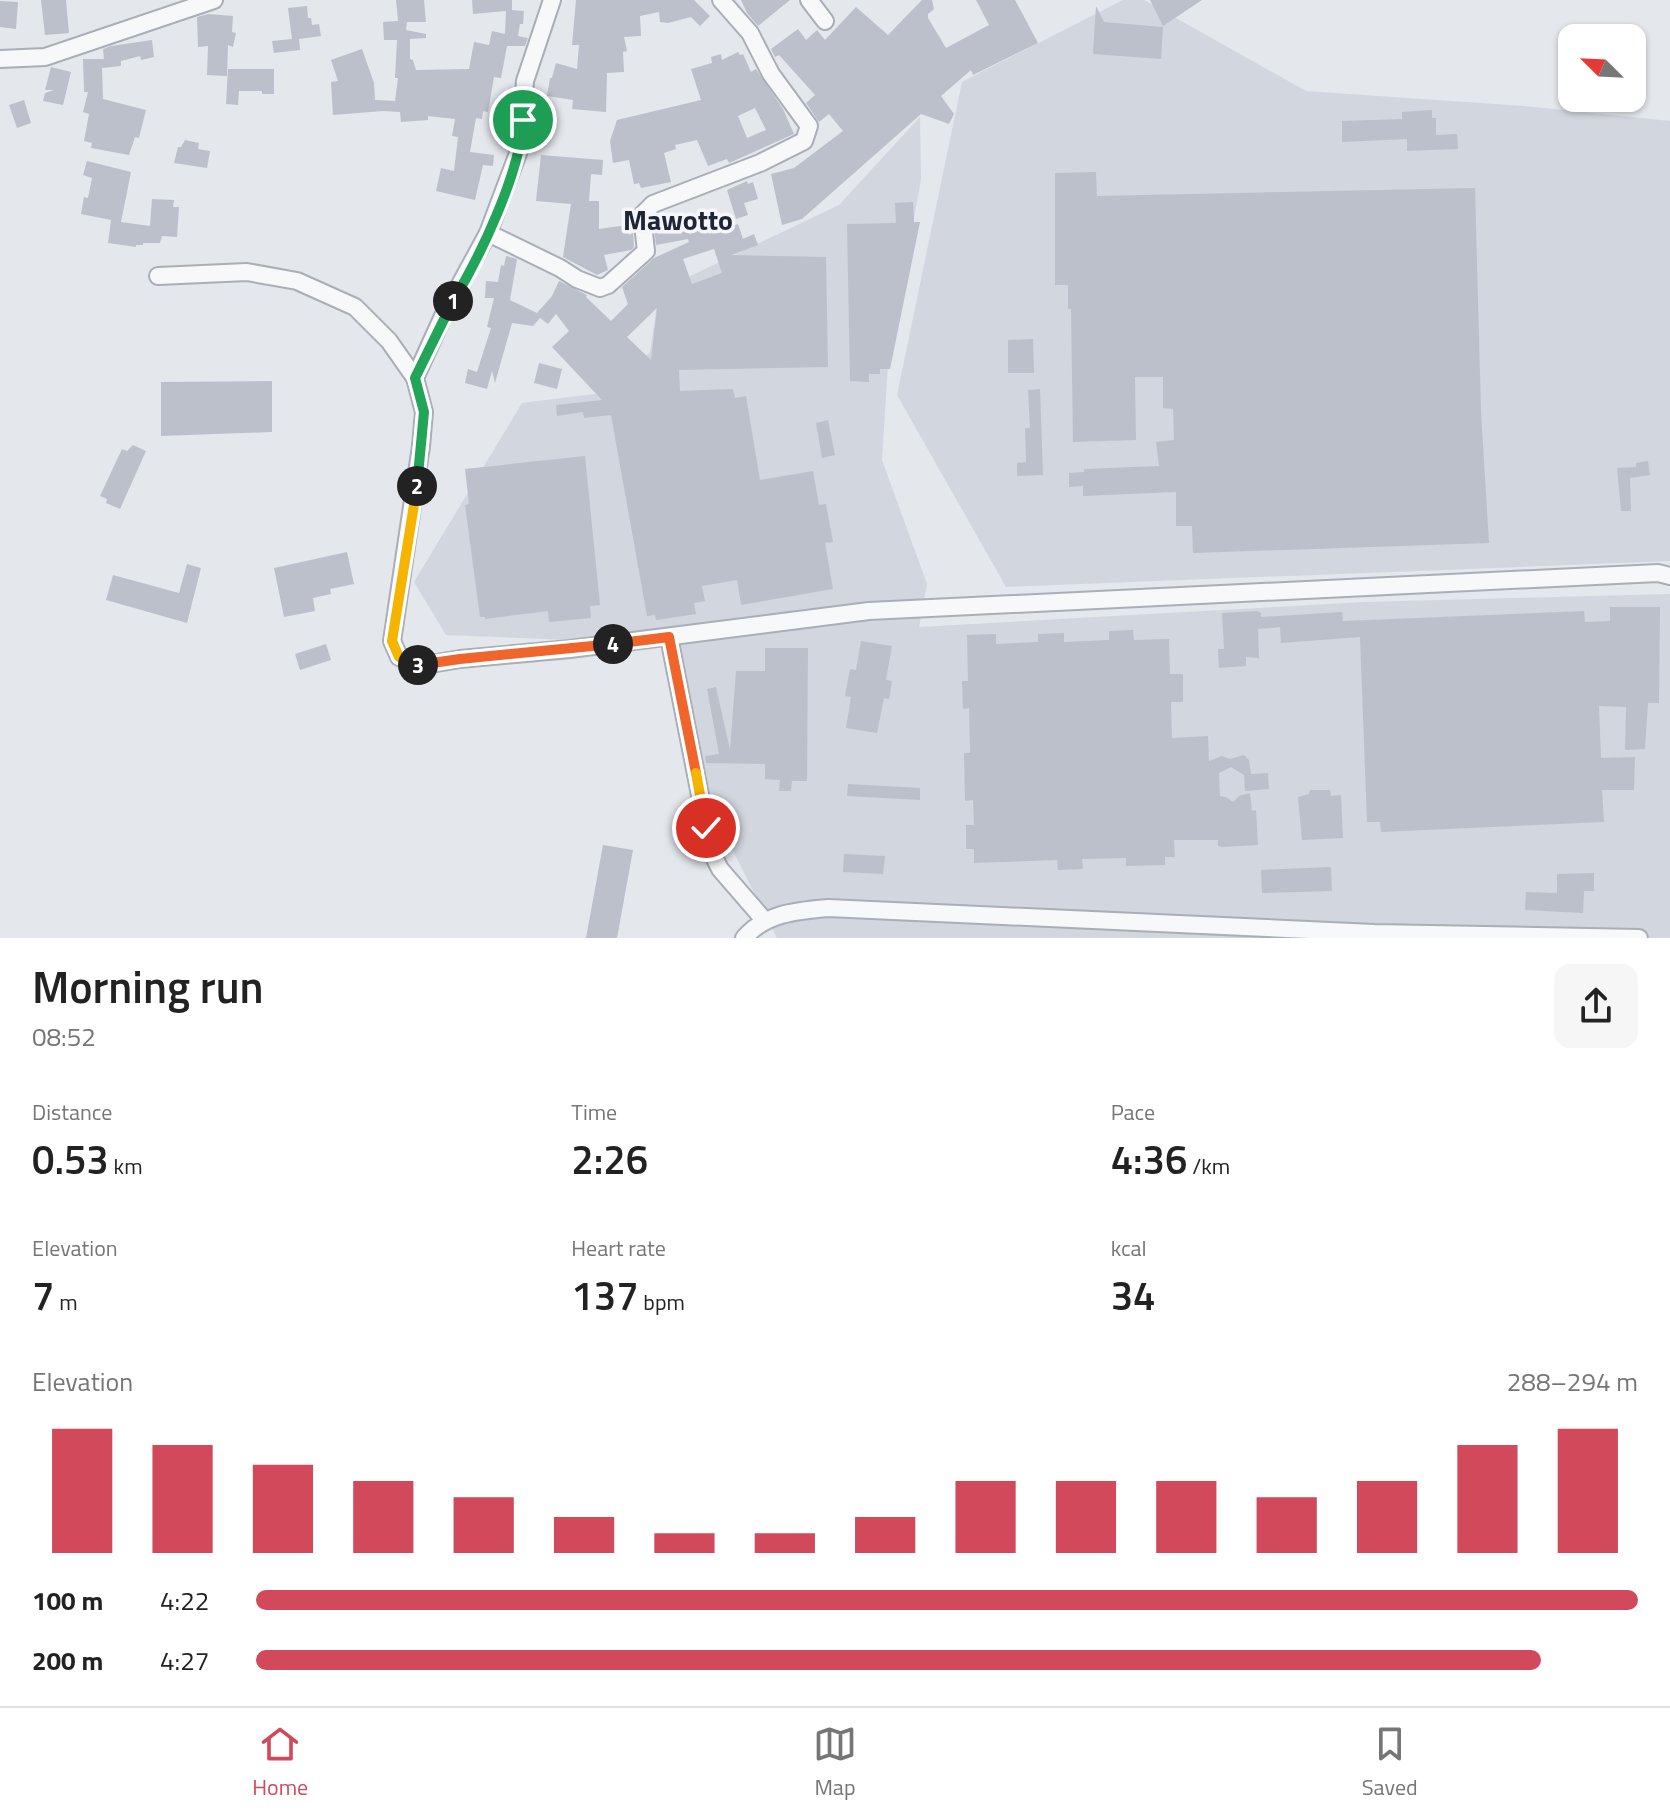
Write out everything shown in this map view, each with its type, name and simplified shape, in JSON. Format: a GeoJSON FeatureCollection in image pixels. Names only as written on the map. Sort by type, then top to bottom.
{"type":"FeatureCollection","features":[{"type":"Feature","properties":{"kind":"street"},"geometry":{"type":"LineString","coordinates":[[0,59],[45,57],[179,6],[214,0]]}},
{"type":"Feature","properties":{"kind":"street"},"geometry":{"type":"LineString","coordinates":[[415,378],[444,314],[488,233],[520,148],[525,81],[552,0]]}},
{"type":"Feature","properties":{"kind":"street"},"geometry":{"type":"LineString","coordinates":[[488,233],[600,288],[608,285],[646,251],[642,215],[653,204],[760,163],[804,141],[809,126],[771,74],[750,33],[721,0]]}},
{"type":"Feature","properties":{"kind":"street"},"geometry":{"type":"LineString","coordinates":[[809,0],[825,21]]}},
{"type":"Feature","properties":{"kind":"street"},"geometry":{"type":"LineString","coordinates":[[158,276],[247,272],[297,281],[355,307],[389,341],[415,378],[424,412],[416,489],[392,641],[399,657],[419,666],[869,611],[1658,573],[1670,576]]}},
{"type":"Feature","properties":{"kind":"street"},"geometry":{"type":"LineString","coordinates":[[669,637],[711,851],[720,869],[765,921]]}},
{"type":"Feature","properties":{"kind":"street"},"geometry":{"type":"LineString","coordinates":[[744,938],[752,929],[774,916],[799,911],[860,908],[1374,933],[1639,938]]}},
{"type":"Feature","properties":{"kind":"shaded area"},"geometry":{"type":"Polygon","coordinates":[[[1123,0],[1144,0],[1306,91],[1524,106],[1558,109],[1558,112],[1670,121],[1670,561],[1006,587],[897,395],[962,82],[1123,0]]]}},
{"type":"Feature","properties":{"kind":"shaded area"},"geometry":{"type":"Polygon","coordinates":[[[920,117],[921,179],[888,363],[882,460],[927,584],[919,627],[1364,602],[1670,594],[1670,938],[777,938],[695,776],[667,644],[446,635],[414,582],[522,403],[611,392],[650,352],[659,291],[839,205],[920,117]]]}},
{"type":"Feature","properties":{"kind":"building"},"geometry":{"type":"Polygon","coordinates":[[[41,0],[66,0],[69,33],[45,35],[41,0]]]}},
{"type":"Feature","properties":{"kind":"building"},"geometry":{"type":"Polygon","coordinates":[[[396,0],[424,0],[426,22],[407,22],[406,30],[426,34],[426,38],[410,39],[410,59],[416,70],[469,69],[474,42],[489,45],[492,31],[505,34],[506,11],[473,14],[472,0],[512,0],[512,10],[524,11],[518,36],[528,38],[525,46],[507,46],[501,78],[494,77],[488,112],[483,111],[482,119],[476,118],[470,152],[494,155],[493,166],[483,165],[475,200],[436,191],[441,168],[454,171],[458,137],[452,136],[455,119],[428,116],[428,120],[401,122],[400,112],[383,111],[333,115],[331,82],[338,81],[331,60],[362,49],[374,83],[375,100],[395,101],[397,40],[384,40],[383,22],[398,21],[396,0]]]}},
{"type":"Feature","properties":{"kind":"building"},"geometry":{"type":"Polygon","coordinates":[[[576,0],[694,0],[710,16],[700,26],[691,17],[668,23],[660,22],[659,12],[640,16],[641,36],[624,37],[627,51],[623,52],[624,72],[607,73],[606,112],[572,109],[573,100],[547,96],[556,63],[577,69],[579,45],[572,45],[576,0]]]}},
{"type":"Feature","properties":{"kind":"building"},"geometry":{"type":"Polygon","coordinates":[[[741,0],[790,0],[758,26],[741,0]]]}},
{"type":"Feature","properties":{"kind":"building"},"geometry":{"type":"Polygon","coordinates":[[[922,0],[932,0],[934,9],[928,18],[946,48],[989,25],[976,0],[1015,0],[1038,43],[973,75],[971,70],[941,96],[954,114],[949,124],[921,114],[802,219],[782,225],[771,174],[794,168],[843,131],[829,114],[819,122],[806,103],[815,95],[779,55],[775,57],[771,49],[798,29],[806,40],[817,30],[825,40],[856,7],[888,35],[922,0]]]}},
{"type":"Feature","properties":{"kind":"building"},"geometry":{"type":"Polygon","coordinates":[[[1150,0],[1202,0],[1163,26],[1150,0]]]}},
{"type":"Feature","properties":{"kind":"building"},"geometry":{"type":"Polygon","coordinates":[[[0,1],[18,2],[16,29],[0,27],[0,1]]]}},
{"type":"Feature","properties":{"kind":"building"},"geometry":{"type":"Polygon","coordinates":[[[307,6],[308,18],[311,18],[312,25],[319,24],[321,36],[299,39],[300,50],[274,53],[272,41],[292,39],[288,8],[307,6]]]}},
{"type":"Feature","properties":{"kind":"building"},"geometry":{"type":"Polygon","coordinates":[[[1096,6],[1104,22],[1163,27],[1161,59],[1093,54],[1096,6]]]}},
{"type":"Feature","properties":{"kind":"building"},"geometry":{"type":"Polygon","coordinates":[[[208,14],[233,16],[232,32],[236,33],[233,47],[228,45],[227,76],[207,75],[208,46],[198,47],[197,17],[208,14]]]}},
{"type":"Feature","properties":{"kind":"building"},"geometry":{"type":"Polygon","coordinates":[[[152,40],[154,57],[141,60],[140,56],[121,61],[121,66],[102,68],[103,99],[146,110],[139,138],[135,137],[129,155],[91,148],[92,143],[84,141],[89,114],[83,112],[88,92],[84,92],[83,59],[104,59],[103,49],[152,40]]]}},
{"type":"Feature","properties":{"kind":"building"},"geometry":{"type":"Polygon","coordinates":[[[738,52],[743,54],[751,72],[756,69],[783,109],[794,134],[729,163],[727,159],[708,166],[697,140],[675,145],[676,149],[664,153],[671,182],[641,188],[639,183],[634,184],[629,160],[613,163],[610,141],[617,120],[701,100],[691,69],[712,63],[711,57],[721,54],[722,60],[738,52]],[[755,108],[738,116],[747,138],[766,130],[755,108]]]}},
{"type":"Feature","properties":{"kind":"building"},"geometry":{"type":"Polygon","coordinates":[[[51,67],[71,72],[63,105],[43,101],[45,93],[54,90],[45,90],[51,67]]]}},
{"type":"Feature","properties":{"kind":"building"},"geometry":{"type":"Polygon","coordinates":[[[228,69],[274,69],[274,94],[239,91],[238,105],[226,104],[228,69]]]}},
{"type":"Feature","properties":{"kind":"building"},"geometry":{"type":"Polygon","coordinates":[[[24,100],[31,123],[17,128],[9,105],[24,100]]]}},
{"type":"Feature","properties":{"kind":"building"},"geometry":{"type":"Polygon","coordinates":[[[1432,110],[1432,118],[1436,118],[1436,135],[1457,134],[1458,149],[1407,151],[1407,139],[1342,142],[1342,121],[1402,119],[1402,112],[1432,110]]]}},
{"type":"Feature","properties":{"kind":"building"},"geometry":{"type":"Polygon","coordinates":[[[185,140],[199,143],[198,149],[210,151],[207,168],[174,163],[178,147],[185,140]]]}},
{"type":"Feature","properties":{"kind":"building"},"geometry":{"type":"Polygon","coordinates":[[[541,155],[603,160],[602,175],[591,174],[589,201],[599,201],[599,229],[627,225],[629,235],[633,233],[634,247],[604,255],[608,270],[597,275],[563,257],[571,204],[536,201],[541,155]]]}},
{"type":"Feature","properties":{"kind":"building"},"geometry":{"type":"Polygon","coordinates":[[[87,161],[131,172],[121,222],[150,226],[152,199],[174,200],[173,207],[179,207],[177,237],[162,236],[160,243],[143,243],[136,247],[108,243],[111,220],[81,214],[92,178],[83,175],[87,161]]]}},
{"type":"Feature","properties":{"kind":"building"},"geometry":{"type":"Polygon","coordinates":[[[1096,172],[1097,196],[1475,188],[1481,412],[1489,543],[1193,553],[1192,526],[1176,526],[1176,492],[1083,496],[1083,486],[1069,487],[1069,473],[1084,472],[1084,469],[1159,466],[1156,442],[1174,440],[1173,409],[1163,408],[1163,377],[1135,377],[1136,440],[1073,442],[1071,309],[1068,309],[1068,285],[1055,285],[1055,173],[1096,172]]]}},
{"type":"Feature","properties":{"kind":"building"},"geometry":{"type":"Polygon","coordinates":[[[747,181],[748,184],[753,182],[758,199],[744,203],[748,215],[736,219],[727,190],[747,181]]]}},
{"type":"Feature","properties":{"kind":"building"},"geometry":{"type":"Polygon","coordinates":[[[913,202],[914,222],[920,222],[890,369],[880,369],[880,374],[869,374],[869,382],[850,381],[847,224],[896,223],[895,203],[913,202]]]}},
{"type":"Feature","properties":{"kind":"building"},"geometry":{"type":"Polygon","coordinates":[[[706,222],[709,234],[738,224],[743,239],[754,234],[758,245],[732,255],[826,257],[828,367],[679,370],[680,391],[733,389],[735,398],[746,396],[760,480],[813,471],[819,505],[826,504],[833,542],[825,543],[833,589],[741,605],[737,580],[702,586],[705,601],[694,603],[696,614],[656,620],[655,615],[647,616],[611,415],[584,418],[583,412],[557,416],[556,405],[602,400],[552,347],[569,331],[556,314],[548,324],[540,318],[533,326],[512,323],[495,383],[492,371],[487,389],[465,383],[468,369],[477,372],[491,328],[487,327],[494,298],[485,298],[486,281],[498,282],[506,256],[517,259],[510,300],[537,313],[552,296],[559,281],[587,295],[611,321],[628,304],[622,287],[654,258],[689,242],[688,239],[656,245],[654,226],[659,225],[660,228],[675,223],[678,230],[706,222]],[[714,249],[683,259],[692,284],[722,273],[714,249]],[[657,308],[627,337],[651,360],[657,308]]]}},
{"type":"Feature","properties":{"kind":"building"},"geometry":{"type":"Polygon","coordinates":[[[1033,339],[1034,373],[1008,373],[1008,340],[1033,339]]]}},
{"type":"Feature","properties":{"kind":"building"},"geometry":{"type":"Polygon","coordinates":[[[539,363],[562,369],[557,389],[534,383],[539,363]]]}},
{"type":"Feature","properties":{"kind":"building"},"geometry":{"type":"Polygon","coordinates":[[[272,381],[272,432],[161,436],[161,382],[272,381]]]}},
{"type":"Feature","properties":{"kind":"building"},"geometry":{"type":"Polygon","coordinates":[[[1040,389],[1043,475],[1017,476],[1017,463],[1026,462],[1025,428],[1030,428],[1028,390],[1040,389]]]}},
{"type":"Feature","properties":{"kind":"building"},"geometry":{"type":"Polygon","coordinates":[[[828,420],[835,455],[822,458],[816,423],[828,420]]]}},
{"type":"Feature","properties":{"kind":"building"},"geometry":{"type":"Polygon","coordinates":[[[133,445],[146,451],[120,509],[106,503],[107,499],[100,496],[122,449],[127,451],[133,445]]]}},
{"type":"Feature","properties":{"kind":"building"},"geometry":{"type":"Polygon","coordinates":[[[585,456],[600,605],[590,606],[591,618],[549,622],[548,611],[485,619],[480,617],[465,505],[469,504],[465,469],[585,456]]]}},
{"type":"Feature","properties":{"kind":"building"},"geometry":{"type":"Polygon","coordinates":[[[1648,461],[1650,475],[1630,478],[1631,511],[1621,511],[1617,468],[1636,467],[1636,463],[1648,461]]]}},
{"type":"Feature","properties":{"kind":"building"},"geometry":{"type":"Polygon","coordinates":[[[347,552],[354,584],[330,589],[331,594],[313,598],[315,611],[284,617],[274,568],[347,552]]]}},
{"type":"Feature","properties":{"kind":"building"},"geometry":{"type":"Polygon","coordinates":[[[187,564],[201,568],[187,623],[106,600],[113,575],[179,593],[187,564]]]}},
{"type":"Feature","properties":{"kind":"building"},"geometry":{"type":"Polygon","coordinates":[[[1610,607],[1660,607],[1659,703],[1648,703],[1645,749],[1625,750],[1626,707],[1599,706],[1601,758],[1635,757],[1634,790],[1602,790],[1604,822],[1381,832],[1380,822],[1367,822],[1360,637],[1281,643],[1280,627],[1258,629],[1259,658],[1246,657],[1246,666],[1219,668],[1218,649],[1224,649],[1222,613],[1257,611],[1261,617],[1342,612],[1343,621],[1584,611],[1585,622],[1610,621],[1610,607]]]}},
{"type":"Feature","properties":{"kind":"building"},"geometry":{"type":"Polygon","coordinates":[[[1133,630],[1134,640],[1169,639],[1170,674],[1183,674],[1183,702],[1171,702],[1172,738],[1208,736],[1209,761],[1222,756],[1230,759],[1244,755],[1249,760],[1251,774],[1268,773],[1269,789],[1245,791],[1244,775],[1231,767],[1219,773],[1220,796],[1233,802],[1239,796],[1250,793],[1252,811],[1256,810],[1258,845],[1224,847],[1218,846],[1218,840],[1174,840],[1175,857],[1165,857],[1165,865],[1126,866],[1126,858],[1082,859],[1083,869],[1058,870],[1057,860],[974,863],[974,849],[966,849],[966,825],[974,825],[973,800],[965,801],[964,753],[970,753],[969,708],[963,709],[962,681],[968,681],[967,635],[996,634],[996,644],[1038,642],[1038,634],[1064,633],[1064,642],[1109,640],[1109,631],[1133,630]]]}},
{"type":"Feature","properties":{"kind":"building"},"geometry":{"type":"Polygon","coordinates":[[[861,641],[892,646],[886,680],[892,681],[889,699],[884,698],[877,733],[846,728],[851,697],[845,696],[850,669],[856,670],[861,641]]]}},
{"type":"Feature","properties":{"kind":"building"},"geometry":{"type":"Polygon","coordinates":[[[326,644],[331,660],[300,670],[295,654],[326,644]]]}},
{"type":"Feature","properties":{"kind":"building"},"geometry":{"type":"Polygon","coordinates":[[[765,648],[808,648],[807,781],[792,781],[791,791],[779,791],[780,780],[765,779],[765,764],[706,763],[705,756],[719,754],[707,689],[716,687],[730,750],[736,671],[765,671],[765,648]]]}},
{"type":"Feature","properties":{"kind":"building"},"geometry":{"type":"Polygon","coordinates":[[[848,784],[920,788],[920,800],[847,796],[848,784]]]}},
{"type":"Feature","properties":{"kind":"building"},"geometry":{"type":"Polygon","coordinates":[[[1310,790],[1330,790],[1331,796],[1341,795],[1343,838],[1302,840],[1298,797],[1309,794],[1310,790]]]}},
{"type":"Feature","properties":{"kind":"building"},"geometry":{"type":"Polygon","coordinates":[[[603,845],[633,850],[617,938],[586,938],[603,845]]]}},
{"type":"Feature","properties":{"kind":"building"},"geometry":{"type":"Polygon","coordinates":[[[844,854],[885,856],[883,874],[843,872],[844,854]]]}},
{"type":"Feature","properties":{"kind":"building"},"geometry":{"type":"Polygon","coordinates":[[[1331,867],[1332,891],[1262,893],[1261,870],[1331,867]]]}},
{"type":"Feature","properties":{"kind":"building"},"geometry":{"type":"Polygon","coordinates":[[[1594,873],[1594,891],[1584,891],[1583,913],[1525,910],[1526,892],[1557,893],[1557,874],[1594,873]]]}},
{"type":"Feature","properties":{"kind":"district","name":"Mawotto"},"geometry":{"type":"Point","coordinates":[678,219]}},
{"type":"Feature","properties":{"kind":"route"},"geometry":{"type":"LineString","coordinates":[[523,120],[520,148],[488,233],[444,314],[415,378],[424,412],[416,489],[392,641],[399,657],[419,666],[669,637],[706,828]]}}]}
